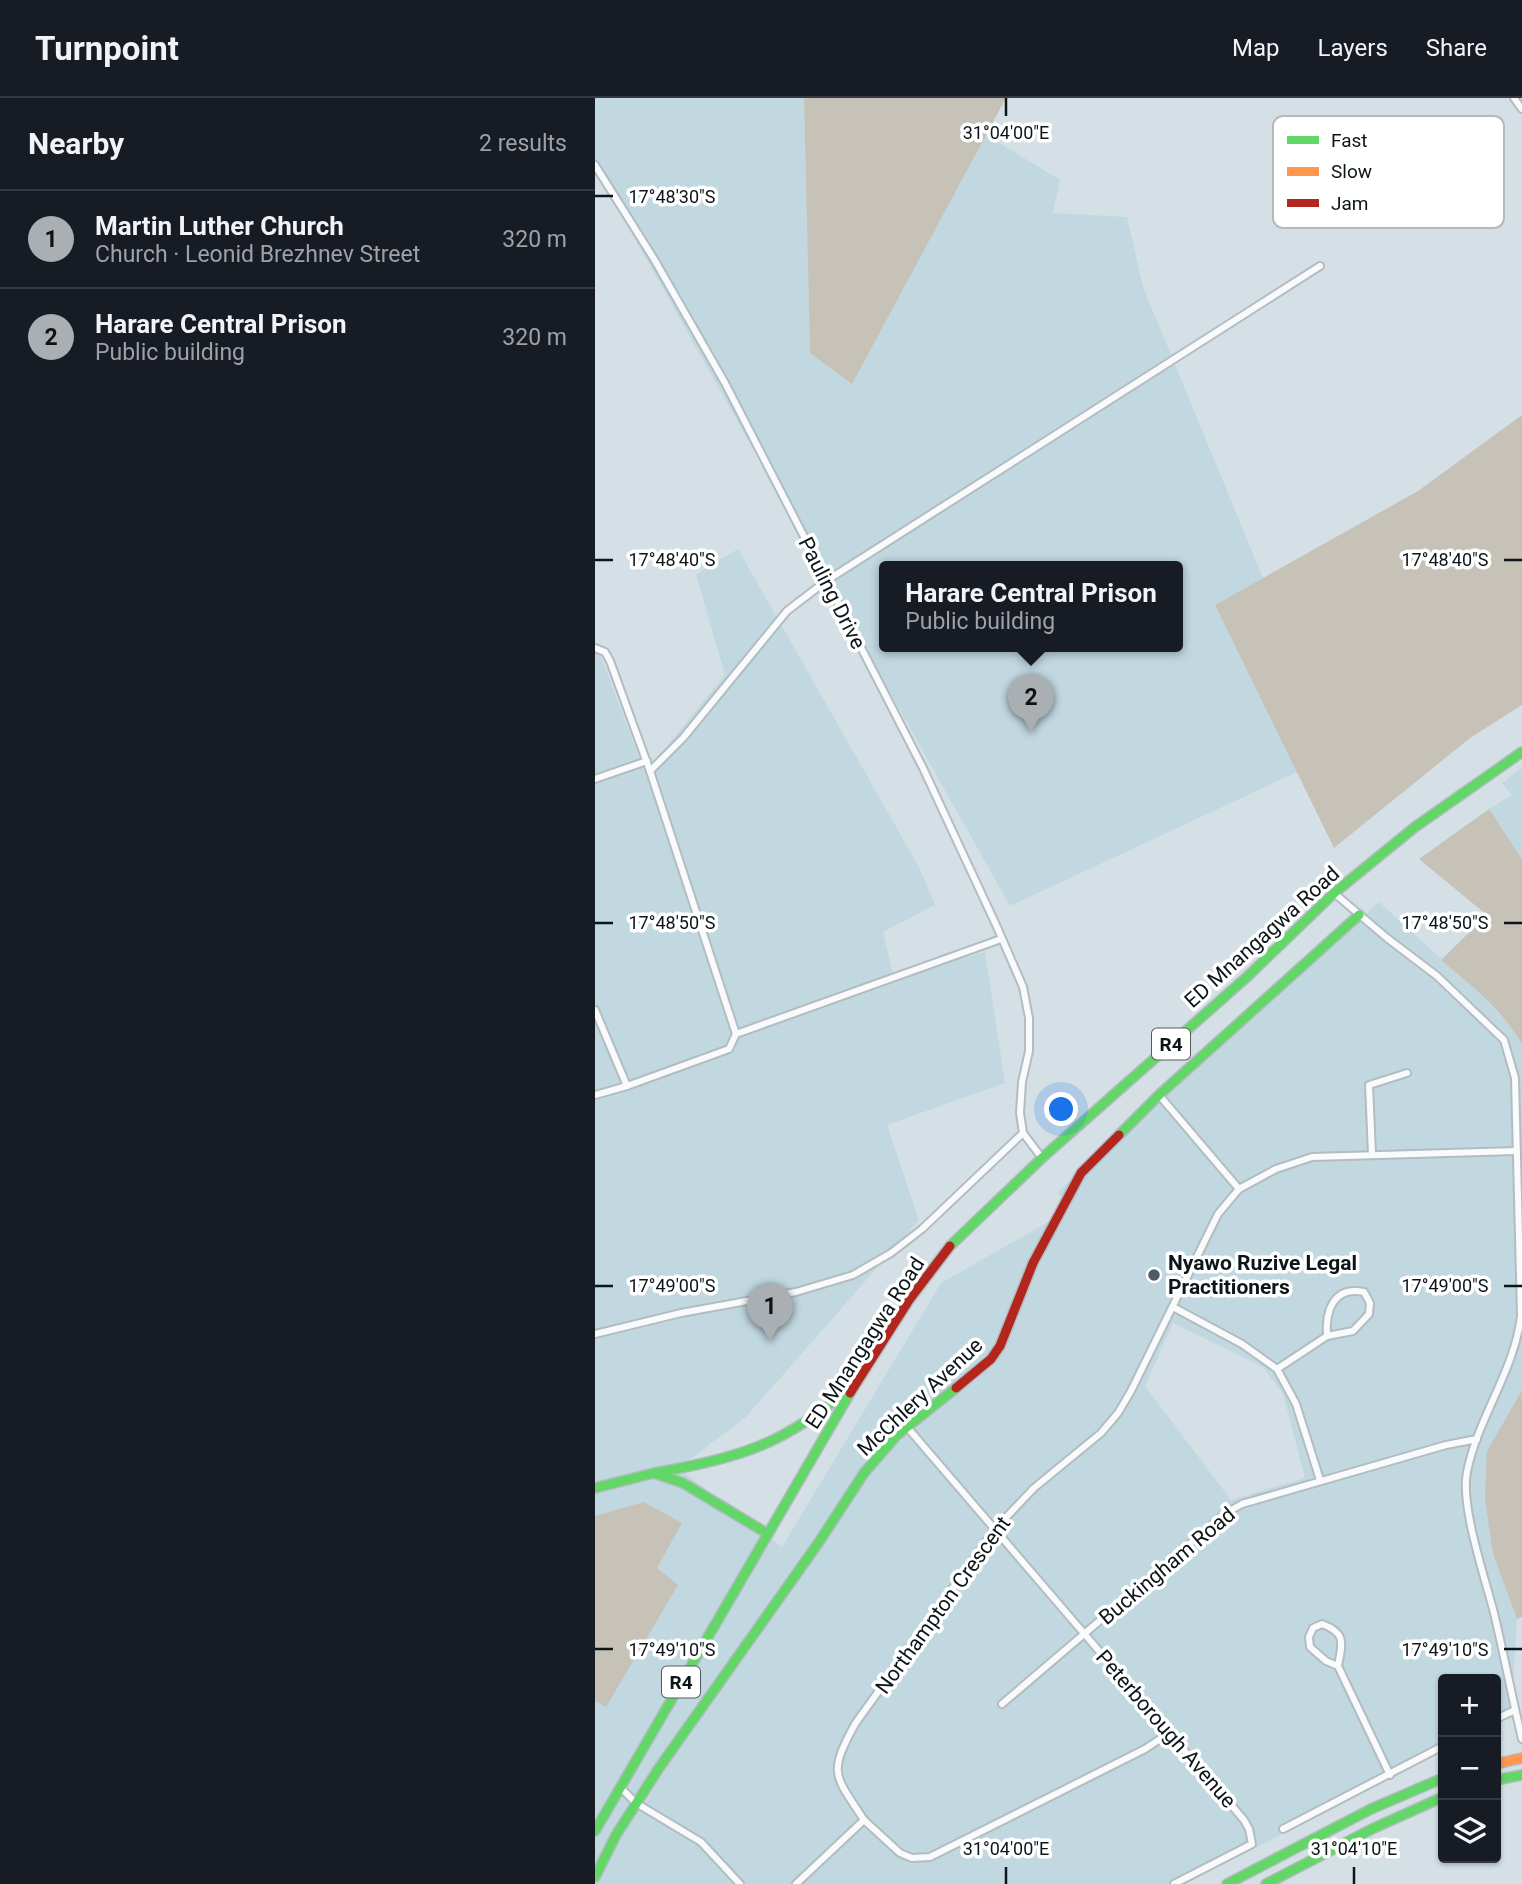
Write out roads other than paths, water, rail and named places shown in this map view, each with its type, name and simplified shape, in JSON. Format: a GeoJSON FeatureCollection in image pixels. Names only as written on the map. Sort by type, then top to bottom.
{"type":"FeatureCollection","features":[{"type":"Feature","properties":{"kind":"main road","name":"ED Mnangagwa Road"},"geometry":{"type":"LineString","coordinates":[[768,1534],[860,1377],[909,1300],[953,1241],[1042,1158],[1248,976],[1335,893],[1415,827],[1522,752]]}},
{"type":"Feature","properties":{"kind":"main road","name":"McChlery Avenue"},"geometry":{"type":"LineString","coordinates":[[595,1877],[636,1803],[695,1713],[811,1553],[861,1477],[885,1447],[991,1359],[1000,1346],[1033,1263],[1081,1173],[1159,1096],[1359,915]]}},
{"type":"Feature","properties":{"kind":"main road"},"geometry":{"type":"LineString","coordinates":[[595,1488],[654,1473],[704,1465],[768,1446],[818,1416],[860,1377]]}},
{"type":"Feature","properties":{"kind":"main road"},"geometry":{"type":"LineString","coordinates":[[654,1473],[684,1483],[768,1534]]}},
{"type":"Feature","properties":{"kind":"main road","name":"R4"},"geometry":{"type":"LineString","coordinates":[[595,1831],[768,1534]]}},
{"type":"Feature","properties":{"kind":"main road"},"geometry":{"type":"LineString","coordinates":[[1501,1763],[1522,1758]]}},
{"type":"Feature","properties":{"kind":"main road"},"geometry":{"type":"LineString","coordinates":[[1501,1779],[1522,1775]]}},
{"type":"Feature","properties":{"kind":"main road"},"geometry":{"type":"LineString","coordinates":[[1227,1884],[1371,1809],[1438,1780]]}},
{"type":"Feature","properties":{"kind":"main road"},"geometry":{"type":"LineString","coordinates":[[1266,1884],[1374,1828],[1438,1799]]}},
{"type":"Feature","properties":{"kind":"street"},"geometry":{"type":"LineString","coordinates":[[1514,98],[1522,109]]}},
{"type":"Feature","properties":{"kind":"street","name":"Pauling Drive"},"geometry":{"type":"LineString","coordinates":[[595,164],[655,258],[725,383],[923,768],[1023,987],[1029,1018],[1029,1051],[1022,1082],[1020,1113],[1023,1133]]}},
{"type":"Feature","properties":{"kind":"street"},"geometry":{"type":"LineString","coordinates":[[650,771],[683,738],[787,611],[826,581],[1320,266]]}},
{"type":"Feature","properties":{"kind":"street"},"geometry":{"type":"LineString","coordinates":[[595,648],[605,652],[610,661],[647,761],[736,1034],[729,1049],[595,1095]]}},
{"type":"Feature","properties":{"kind":"street"},"geometry":{"type":"LineString","coordinates":[[595,779],[647,761]]}},
{"type":"Feature","properties":{"kind":"street"},"geometry":{"type":"LineString","coordinates":[[1335,893],[1437,976],[1504,1040],[1515,1079],[1521,1316],[1514,1351],[1477,1439],[1467,1472],[1467,1503],[1522,1739]]}},
{"type":"Feature","properties":{"kind":"street"},"geometry":{"type":"LineString","coordinates":[[736,1034],[1001,939]]}},
{"type":"Feature","properties":{"kind":"street"},"geometry":{"type":"LineString","coordinates":[[595,1010],[597,1024],[627,1086]]}},
{"type":"Feature","properties":{"kind":"street"},"geometry":{"type":"LineString","coordinates":[[1372,1154],[1369,1085],[1407,1073]]}},
{"type":"Feature","properties":{"kind":"street"},"geometry":{"type":"LineString","coordinates":[[1159,1096],[1239,1189]]}},
{"type":"Feature","properties":{"kind":"street"},"geometry":{"type":"LineString","coordinates":[[595,1334],[681,1312],[796,1292],[853,1275],[891,1254],[922,1229],[1023,1133],[1042,1158]]}},
{"type":"Feature","properties":{"kind":"street","name":"Northampton Crescent"},"geometry":{"type":"LineString","coordinates":[[1169,1733],[1145,1749],[930,1857],[912,1858],[900,1853],[864,1820],[840,1783],[837,1770],[839,1756],[855,1724],[995,1529],[1034,1488],[1101,1433],[1118,1413],[1218,1214],[1239,1189],[1276,1169],[1312,1157],[1516,1151]]}},
{"type":"Feature","properties":{"kind":"street"},"geometry":{"type":"LineString","coordinates":[[1277,1369],[1327,1336],[1353,1331],[1369,1314],[1370,1303],[1364,1292],[1353,1290],[1335,1300],[1328,1311],[1327,1336]]}},
{"type":"Feature","properties":{"kind":"street"},"geometry":{"type":"LineString","coordinates":[[1173,1307],[1242,1344],[1277,1369],[1296,1404],[1320,1480]]}},
{"type":"Feature","properties":{"kind":"street","name":"Peterborough Avenue"},"geometry":{"type":"LineString","coordinates":[[907,1427],[1244,1820],[1252,1844],[1174,1884]]}},
{"type":"Feature","properties":{"kind":"street","name":"Buckingham Road"},"geometry":{"type":"LineString","coordinates":[[1002,1704],[1226,1513],[1242,1504],[1446,1444],[1477,1439]]}},
{"type":"Feature","properties":{"kind":"street"},"geometry":{"type":"LineString","coordinates":[[1338,1666],[1326,1661],[1310,1647],[1309,1637],[1313,1628],[1322,1624],[1335,1628],[1340,1635],[1342,1643],[1338,1666],[1390,1775]]}},
{"type":"Feature","properties":{"kind":"street"},"geometry":{"type":"LineString","coordinates":[[1501,1717],[1515,1710]]}},
{"type":"Feature","properties":{"kind":"street"},"geometry":{"type":"LineString","coordinates":[[1283,1829],[1438,1749]]}},
{"type":"Feature","properties":{"kind":"street"},"geometry":{"type":"LineString","coordinates":[[621,1787],[636,1803],[701,1842],[740,1884]]}},
{"type":"Feature","properties":{"kind":"street"},"geometry":{"type":"LineString","coordinates":[[796,1884],[864,1820]]}},
{"type":"Feature","properties":{"kind":"place","name":"Harare Central Prison"},"geometry":{"type":"Point","coordinates":[1031,732]}},
{"type":"Feature","properties":{"kind":"place","name":"Nyawo Ruzive Legal Practitioners"},"geometry":{"type":"Point","coordinates":[1154,1275]}},
{"type":"Feature","properties":{"kind":"place","name":"Martin Luther Church"},"geometry":{"type":"Point","coordinates":[770,1341]}}]}
